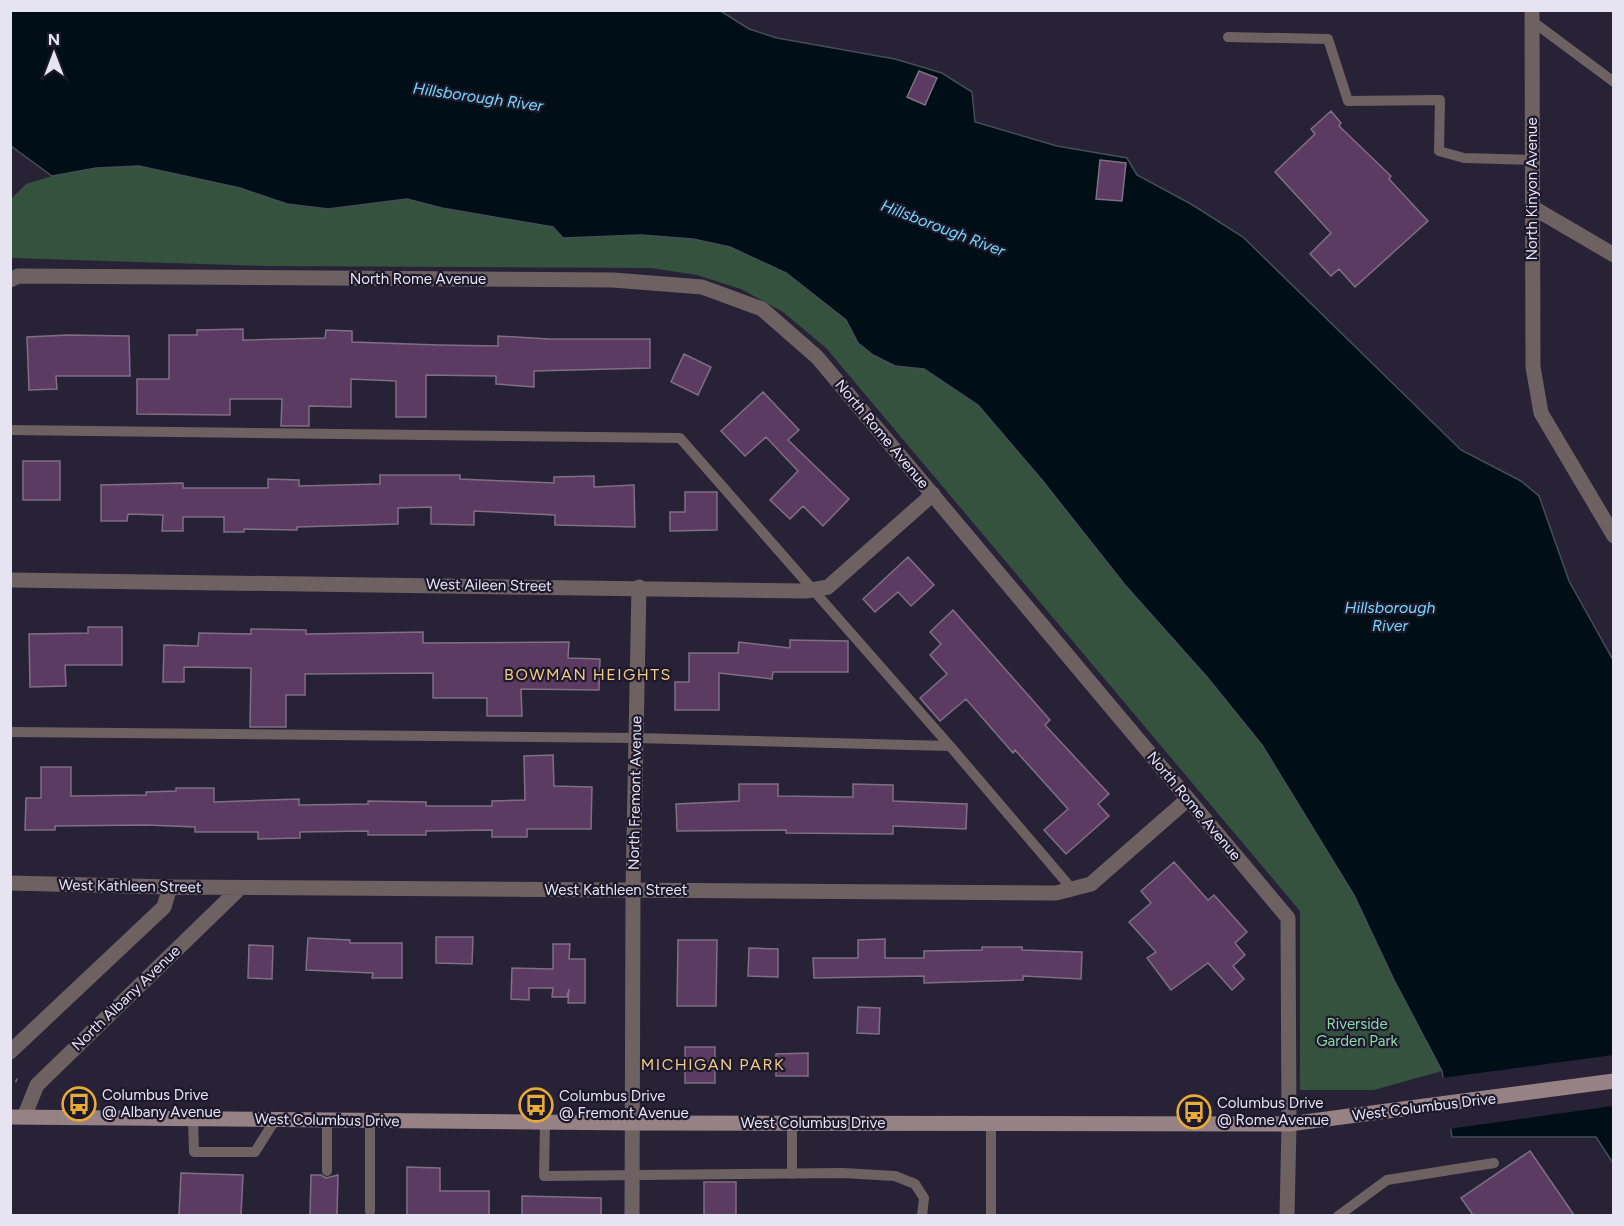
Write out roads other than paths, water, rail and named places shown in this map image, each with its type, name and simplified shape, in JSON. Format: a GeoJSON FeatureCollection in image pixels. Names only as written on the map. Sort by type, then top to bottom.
{"type":"FeatureCollection","features":[{"type":"Feature","properties":{"kind":"main road","name":"West Columbus Drive"},"geometry":{"type":"LineString","coordinates":[[17,1117],[634,1123],[1289,1124],[1614,1081]]}},
{"type":"Feature","properties":{"kind":"street","name":"North Kinyon Avenue"},"geometry":{"type":"LineString","coordinates":[[1532,16],[1533,367],[1541,413],[1614,536]]}},
{"type":"Feature","properties":{"kind":"street"},"geometry":{"type":"LineString","coordinates":[[1532,207],[1614,255]]}},
{"type":"Feature","properties":{"kind":"street","name":"North Rome Avenue"},"geometry":{"type":"LineString","coordinates":[[10,279],[18,276],[601,280],[702,287],[762,309],[818,357],[1288,918],[1287,1215]]}},
{"type":"Feature","properties":{"kind":"street","name":"West Aileen Street"},"geometry":{"type":"LineString","coordinates":[[10,580],[814,589],[828,587],[933,495]]}},
{"type":"Feature","properties":{"kind":"street","name":"North Fremont Avenue"},"geometry":{"type":"LineString","coordinates":[[632,1215],[633,890],[639,587]]}},
{"type":"Feature","properties":{"kind":"street","name":"West Kathleen Street"},"geometry":{"type":"LineString","coordinates":[[10,883],[240,888],[1056,893],[1091,884],[1188,799]]}},
{"type":"Feature","properties":{"kind":"street"},"geometry":{"type":"LineString","coordinates":[[10,1052],[164,907],[170,887]]}},
{"type":"Feature","properties":{"kind":"street","name":"North Albany Avenue"},"geometry":{"type":"LineString","coordinates":[[17,1117],[37,1085],[240,888]]}},
{"type":"Feature","properties":{"kind":"lane"},"geometry":{"type":"LineString","coordinates":[[1532,16],[1614,82]]}},
{"type":"Feature","properties":{"kind":"lane"},"geometry":{"type":"LineString","coordinates":[[1228,37],[1328,39],[1348,101],[1440,100],[1439,151],[1464,159],[1532,160]]}},
{"type":"Feature","properties":{"kind":"lane"},"geometry":{"type":"LineString","coordinates":[[10,430],[680,438],[814,589],[1072,889]]}},
{"type":"Feature","properties":{"kind":"lane"},"geometry":{"type":"LineString","coordinates":[[10,732],[636,738],[950,746]]}},
{"type":"Feature","properties":{"kind":"lane"},"geometry":{"type":"LineString","coordinates":[[193,1119],[194,1152],[255,1152],[275,1120]]}},
{"type":"Feature","properties":{"kind":"lane"},"geometry":{"type":"LineString","coordinates":[[327,1120],[327,1171]]}},
{"type":"Feature","properties":{"kind":"lane"},"geometry":{"type":"LineString","coordinates":[[370,1121],[370,1211]]}},
{"type":"Feature","properties":{"kind":"lane"},"geometry":{"type":"LineString","coordinates":[[545,1122],[544,1176],[633,1177],[866,1173],[895,1176],[915,1184],[924,1198],[922,1215]]}},
{"type":"Feature","properties":{"kind":"lane"},"geometry":{"type":"LineString","coordinates":[[792,1123],[792,1174]]}},
{"type":"Feature","properties":{"kind":"lane"},"geometry":{"type":"LineString","coordinates":[[991,1124],[991,1215]]}},
{"type":"Feature","properties":{"kind":"lane"},"geometry":{"type":"LineString","coordinates":[[1338,1215],[1387,1180],[1494,1163]]}},
{"type":"Feature","properties":{"kind":"water","name":"Hillsborough River"},"geometry":{"type":"Polygon","coordinates":[[[719,10],[749,29],[777,38],[895,59],[942,73],[972,92],[975,122],[1057,146],[1127,158],[1137,175],[1191,204],[1243,237],[1461,450],[1521,481],[1539,496],[1569,581],[1613,660],[1613,1163],[1596,1137],[1452,1137],[1442,1071],[1394,980],[1354,895],[1262,745],[1207,677],[1125,585],[1042,480],[978,405],[924,369],[895,366],[873,355],[858,343],[846,320],[786,273],[730,247],[693,239],[641,235],[563,238],[553,227],[442,208],[407,199],[328,209],[287,204],[240,188],[139,166],[96,168],[52,176],[11,146],[11,11],[719,10]]]}},
{"type":"Feature","properties":{"kind":"place","name":"Columbus Drive @ Albany Avenue"},"geometry":{"type":"Point","coordinates":[79,1104]}},
{"type":"Feature","properties":{"kind":"place","name":"Columbus Drive @ Fremont Avenue"},"geometry":{"type":"Point","coordinates":[536,1105]}},
{"type":"Feature","properties":{"kind":"place","name":"Columbus Drive @ Rome Avenue"},"geometry":{"type":"Point","coordinates":[1194,1112]}},
{"type":"Feature","properties":{"kind":"district","name":"BOWMAN HEIGHTS"},"geometry":{"type":"Point","coordinates":[588,674]}},
{"type":"Feature","properties":{"kind":"district","name":"MICHIGAN PARK"},"geometry":{"type":"Point","coordinates":[713,1064]}},
{"type":"Feature","properties":{"kind":"park label","name":"Riverside Garden Park"},"geometry":{"type":"Point","coordinates":[1357,1032]}}]}
